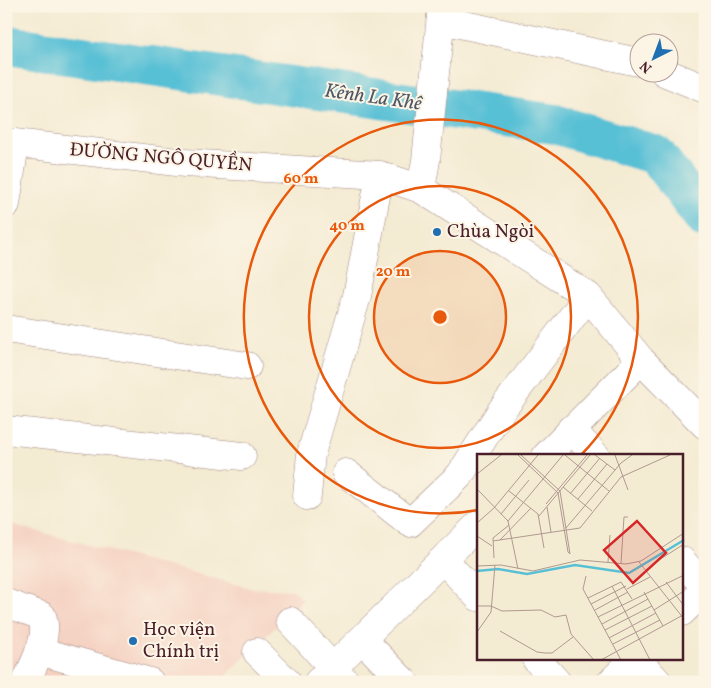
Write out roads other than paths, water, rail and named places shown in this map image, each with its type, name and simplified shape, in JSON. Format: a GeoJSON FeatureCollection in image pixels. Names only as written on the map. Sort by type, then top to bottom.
{"type":"FeatureCollection","features":[{"type":"Feature","properties":{"kind":"street"},"geometry":{"type":"LineString","coordinates":[[421,189],[426,160],[442,13],[628,60]]}},
{"type":"Feature","properties":{"kind":"street"},"geometry":{"type":"LineString","coordinates":[[678,78],[705,89]]}},
{"type":"Feature","properties":{"kind":"street"},"geometry":{"type":"LineString","coordinates":[[6,204],[10,143]]}},
{"type":"Feature","properties":{"kind":"street","name":"ĐƯỜNG NGÔ QUYỀN"},"geometry":{"type":"LineString","coordinates":[[10,143],[185,163],[380,175],[421,189],[588,296],[641,360],[705,425]]}},
{"type":"Feature","properties":{"kind":"street"},"geometry":{"type":"LineString","coordinates":[[307,496],[311,454],[357,296],[380,175]]}},
{"type":"Feature","properties":{"kind":"street"},"geometry":{"type":"LineString","coordinates":[[346,473],[410,523],[460,475],[501,411],[588,296]]}},
{"type":"Feature","properties":{"kind":"street"},"geometry":{"type":"LineString","coordinates":[[6,329],[247,366]]}},
{"type":"Feature","properties":{"kind":"street"},"geometry":{"type":"LineString","coordinates":[[548,454],[641,360]]}},
{"type":"Feature","properties":{"kind":"street"},"geometry":{"type":"LineString","coordinates":[[571,429],[594,454]]}},
{"type":"Feature","properties":{"kind":"street"},"geometry":{"type":"LineString","coordinates":[[6,430],[242,456]]}},
{"type":"Feature","properties":{"kind":"street"},"geometry":{"type":"LineString","coordinates":[[290,621],[332,677],[362,639],[477,526]]}},
{"type":"Feature","properties":{"kind":"street"},"geometry":{"type":"LineString","coordinates":[[444,560],[477,596]]}},
{"type":"Feature","properties":{"kind":"street"},"geometry":{"type":"LineString","coordinates":[[684,563],[705,588],[684,610]]}},
{"type":"Feature","properties":{"kind":"street"},"geometry":{"type":"LineString","coordinates":[[6,603],[42,616],[45,625],[39,651],[26,682]]}},
{"type":"Feature","properties":{"kind":"street"},"geometry":{"type":"LineString","coordinates":[[362,639],[404,682]]}},
{"type":"Feature","properties":{"kind":"street"},"geometry":{"type":"LineString","coordinates":[[39,651],[150,682]]}},
{"type":"Feature","properties":{"kind":"street"},"geometry":{"type":"LineString","coordinates":[[257,652],[287,682]]}},
{"type":"Feature","properties":{"kind":"street"},"geometry":{"type":"LineString","coordinates":[[537,660],[557,682]]}},
{"type":"Feature","properties":{"kind":"street"},"geometry":{"type":"LineString","coordinates":[[611,682],[634,660]]}},
{"type":"Feature","properties":{"kind":"street"},"geometry":{"type":"LineString","coordinates":[[636,660],[658,682]]}},
{"type":"Feature","properties":{"kind":"waterway","name":"Kênh La Khê"},"geometry":{"type":"LineString","coordinates":[[6,45],[555,124],[656,155],[705,219]]}},
{"type":"Feature","properties":{"kind":"place","name":"Chùa Ngòi"},"geometry":{"type":"Point","coordinates":[437,232]}},
{"type":"Feature","properties":{"kind":"place","name":"Học viện Chính trị"},"geometry":{"type":"Point","coordinates":[133,641]}}]}
